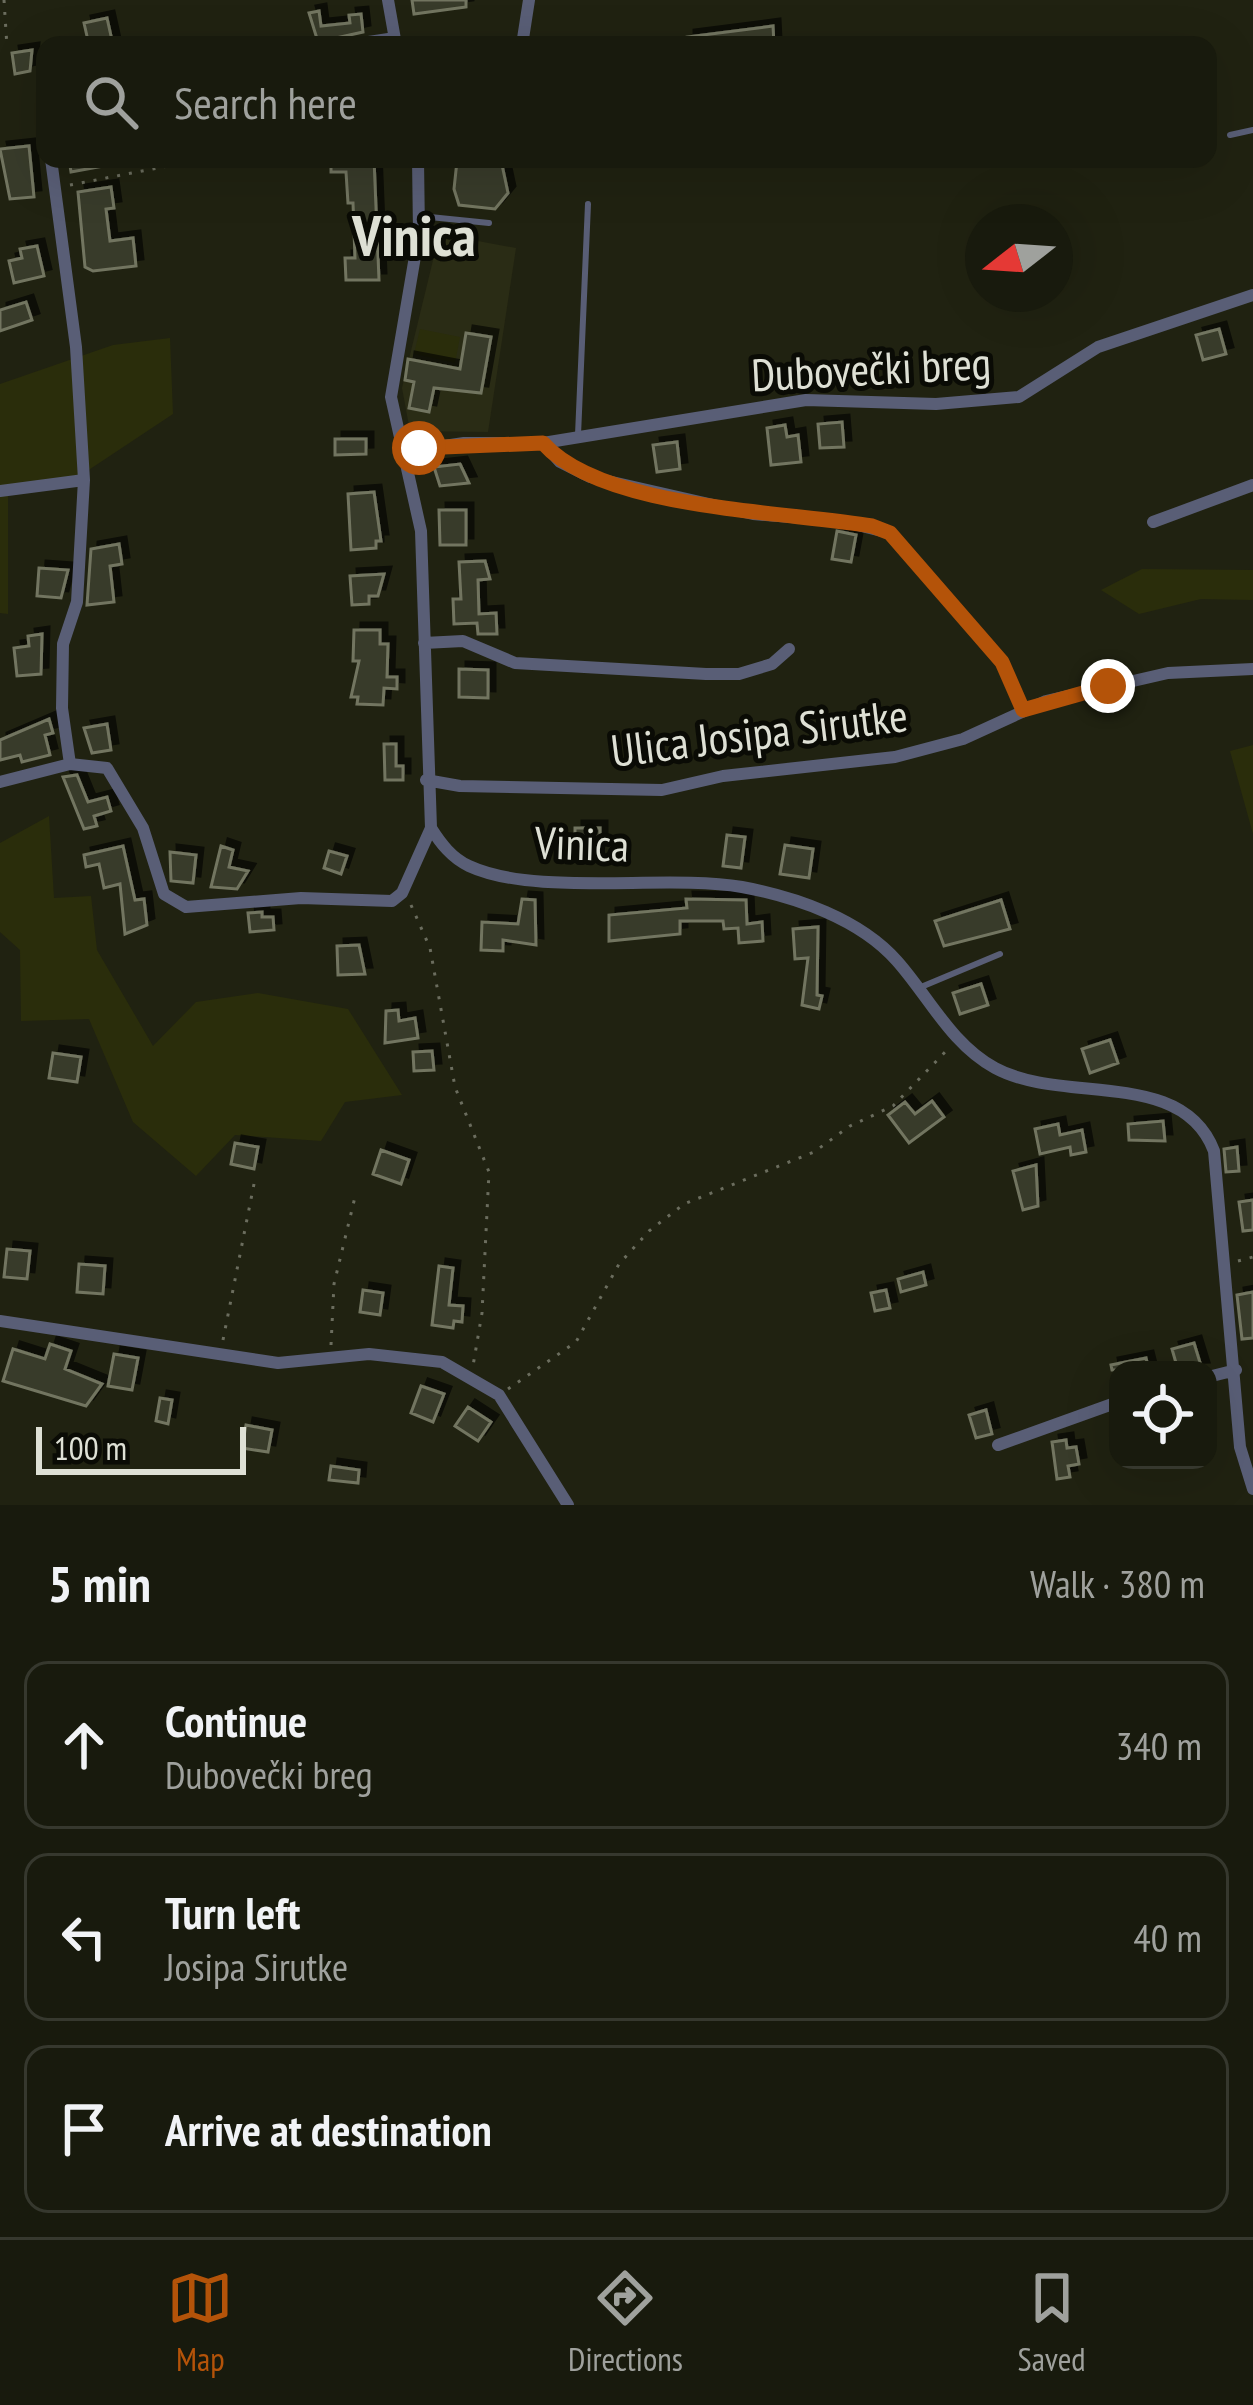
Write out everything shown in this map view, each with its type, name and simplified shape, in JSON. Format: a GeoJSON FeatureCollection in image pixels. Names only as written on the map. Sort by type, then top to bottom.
{"type":"FeatureCollection","features":[{"type":"Feature","properties":{"kind":"street"},"geometry":{"type":"LineString","coordinates":[[388,0],[395,36]]}},
{"type":"Feature","properties":{"kind":"street"},"geometry":{"type":"LineString","coordinates":[[523,36],[529,0]]}},
{"type":"Feature","properties":{"kind":"street"},"geometry":{"type":"LineString","coordinates":[[52,168],[76,347],[84,480],[76,602],[63,644],[62,709],[70,764]]}},
{"type":"Feature","properties":{"kind":"street"},"geometry":{"type":"LineString","coordinates":[[0,782],[70,764],[96,764],[116,778],[143,828],[160,886],[177,904],[301,898],[381,904],[402,893],[431,828],[419,517],[392,378],[420,216],[418,168]]}},
{"type":"Feature","properties":{"kind":"street","name":"Dubovečki breg"},"geometry":{"type":"LineString","coordinates":[[404,452],[464,443],[543,443],[806,400],[936,404],[1019,397],[1098,347],[1253,295]]}},
{"type":"Feature","properties":{"kind":"street"},"geometry":{"type":"LineString","coordinates":[[543,443],[560,462],[590,477],[753,514],[841,520],[890,533],[1002,662],[1023,710]]}},
{"type":"Feature","properties":{"kind":"street"},"geometry":{"type":"LineString","coordinates":[[0,491],[84,480]]}},
{"type":"Feature","properties":{"kind":"street"},"geometry":{"type":"LineString","coordinates":[[1153,522],[1253,485]]}},
{"type":"Feature","properties":{"kind":"street","name":"Ulica Josipa Sirutke"},"geometry":{"type":"LineString","coordinates":[[424,644],[463,641],[515,663],[706,674],[740,674],[772,664],[789,649]]}},
{"type":"Feature","properties":{"kind":"street","name":"Ulica Josipa Sirutke"},"geometry":{"type":"LineString","coordinates":[[426,780],[460,786],[662,790],[723,776],[895,757],[964,740],[1023,710],[1168,674],[1253,669]]}},
{"type":"Feature","properties":{"kind":"street","name":"Vinica"},"geometry":{"type":"LineString","coordinates":[[431,828],[453,856],[483,872],[590,883],[705,883],[788,898],[871,938],[958,1039],[996,1069],[1022,1079],[1166,1101],[1195,1117],[1214,1151],[1240,1448],[1253,1489]]}},
{"type":"Feature","properties":{"kind":"street"},"geometry":{"type":"LineString","coordinates":[[0,1321],[278,1363],[407,1355],[471,1374],[499,1395],[568,1505]]}},
{"type":"Feature","properties":{"kind":"street"},"geometry":{"type":"LineString","coordinates":[[1217,1375],[1236,1370]]}},
{"type":"Feature","properties":{"kind":"street"},"geometry":{"type":"LineString","coordinates":[[998,1445],[1109,1405]]}},
{"type":"Feature","properties":{"kind":"lane"},"geometry":{"type":"LineString","coordinates":[[1230,135],[1253,130]]}},
{"type":"Feature","properties":{"kind":"lane"},"geometry":{"type":"LineString","coordinates":[[578,438],[588,204]]}},
{"type":"Feature","properties":{"kind":"lane"},"geometry":{"type":"LineString","coordinates":[[420,216],[490,223]]}},
{"type":"Feature","properties":{"kind":"lane"},"geometry":{"type":"LineString","coordinates":[[918,988],[1000,954]]}},
{"type":"Feature","properties":{"kind":"path"},"geometry":{"type":"LineString","coordinates":[[4,0],[7,47]]}},
{"type":"Feature","properties":{"kind":"path"},"geometry":{"type":"LineString","coordinates":[[55,188],[158,168]]}},
{"type":"Feature","properties":{"kind":"path"},"geometry":{"type":"LineString","coordinates":[[402,893],[430,948],[455,1087],[489,1172],[482,1313],[471,1374]]}},
{"type":"Feature","properties":{"kind":"path"},"geometry":{"type":"LineString","coordinates":[[499,1395],[576,1342],[619,1264],[666,1217],[770,1165],[814,1151],[850,1126],[893,1106],[958,1039]]}},
{"type":"Feature","properties":{"kind":"path"},"geometry":{"type":"LineString","coordinates":[[221,1353],[254,1184]]}},
{"type":"Feature","properties":{"kind":"path"},"geometry":{"type":"LineString","coordinates":[[330,1358],[334,1284],[355,1197]]}},
{"type":"Feature","properties":{"kind":"path"},"geometry":{"type":"LineString","coordinates":[[1225,1264],[1253,1257]]}},
{"type":"Feature","properties":{"kind":"shaded area"},"geometry":{"type":"Polygon","coordinates":[[[451,236],[516,248],[488,432],[410,431],[402,388],[436,248],[451,236]]]}},
{"type":"Feature","properties":{"kind":"shaded area"},"geometry":{"type":"Polygon","coordinates":[[[420,329],[460,337],[455,363],[414,354],[420,329]]]}},
{"type":"Feature","properties":{"kind":"shaded area"},"geometry":{"type":"Polygon","coordinates":[[[170,338],[173,414],[66,485],[8,492],[8,614],[0,613],[0,384],[113,345],[170,338]]]}},
{"type":"Feature","properties":{"kind":"shaded area"},"geometry":{"type":"Polygon","coordinates":[[[1142,569],[1253,570],[1253,600],[1201,599],[1139,614],[1101,590],[1142,569]]]}},
{"type":"Feature","properties":{"kind":"shaded area"},"geometry":{"type":"Polygon","coordinates":[[[1253,745],[1253,834],[1230,751],[1253,745]]]}},
{"type":"Feature","properties":{"kind":"shaded area"},"geometry":{"type":"Polygon","coordinates":[[[49,816],[54,898],[91,896],[97,950],[153,1046],[196,1002],[258,993],[348,1009],[402,1095],[345,1102],[321,1141],[235,1135],[196,1176],[133,1122],[89,1019],[21,1021],[20,950],[0,932],[0,843],[49,816]]]}},
{"type":"Feature","properties":{"kind":"building"},"geometry":{"type":"Polygon","coordinates":[[[412,0],[466,0],[466,7],[414,14],[412,0]]]}},
{"type":"Feature","properties":{"kind":"building"},"geometry":{"type":"Polygon","coordinates":[[[319,11],[321,26],[350,23],[349,15],[361,14],[363,32],[316,36],[309,13],[319,11]]]}},
{"type":"Feature","properties":{"kind":"building"},"geometry":{"type":"Polygon","coordinates":[[[107,18],[111,36],[87,36],[84,23],[107,18]]]}},
{"type":"Feature","properties":{"kind":"building"},"geometry":{"type":"Polygon","coordinates":[[[773,26],[774,36],[695,36],[773,26]]]}},
{"type":"Feature","properties":{"kind":"building"},"geometry":{"type":"Polygon","coordinates":[[[32,50],[30,71],[15,74],[12,53],[32,50]]]}},
{"type":"Feature","properties":{"kind":"building"},"geometry":{"type":"Polygon","coordinates":[[[29,146],[34,197],[10,199],[0,149],[29,146]]]}},
{"type":"Feature","properties":{"kind":"building"},"geometry":{"type":"Polygon","coordinates":[[[331,168],[374,168],[379,280],[346,280],[345,258],[355,258],[353,203],[348,203],[346,172],[331,172],[331,168]]]}},
{"type":"Feature","properties":{"kind":"building"},"geometry":{"type":"Polygon","coordinates":[[[456,168],[503,168],[508,193],[495,209],[459,205],[454,189],[456,168]]]}},
{"type":"Feature","properties":{"kind":"building"},"geometry":{"type":"Polygon","coordinates":[[[111,187],[114,208],[106,209],[110,241],[133,238],[136,266],[93,271],[85,267],[78,192],[111,187]]]}},
{"type":"Feature","properties":{"kind":"building"},"geometry":{"type":"Polygon","coordinates":[[[37,246],[44,276],[14,283],[9,261],[22,258],[20,249],[37,246]]]}},
{"type":"Feature","properties":{"kind":"building"},"geometry":{"type":"Polygon","coordinates":[[[26,302],[32,320],[0,331],[0,310],[26,302]]]}},
{"type":"Feature","properties":{"kind":"building"},"geometry":{"type":"Polygon","coordinates":[[[1219,329],[1226,354],[1203,360],[1196,335],[1219,329]]]}},
{"type":"Feature","properties":{"kind":"building"},"geometry":{"type":"Polygon","coordinates":[[[466,333],[491,337],[481,393],[434,388],[429,412],[409,408],[414,382],[405,380],[408,359],[460,369],[466,333]]]}},
{"type":"Feature","properties":{"kind":"building"},"geometry":{"type":"Polygon","coordinates":[[[842,422],[844,447],[820,448],[818,424],[842,422]]]}},
{"type":"Feature","properties":{"kind":"building"},"geometry":{"type":"Polygon","coordinates":[[[785,425],[787,437],[798,435],[801,462],[771,465],[767,428],[785,425]]]}},
{"type":"Feature","properties":{"kind":"building"},"geometry":{"type":"Polygon","coordinates":[[[335,439],[366,439],[366,454],[335,455],[335,439]]]}},
{"type":"Feature","properties":{"kind":"building"},"geometry":{"type":"Polygon","coordinates":[[[677,442],[680,469],[657,472],[653,445],[677,442]]]}},
{"type":"Feature","properties":{"kind":"building"},"geometry":{"type":"Polygon","coordinates":[[[460,464],[469,483],[440,486],[434,467],[460,464]]]}},
{"type":"Feature","properties":{"kind":"building"},"geometry":{"type":"Polygon","coordinates":[[[374,492],[381,541],[376,541],[376,548],[351,550],[348,494],[374,492]]]}},
{"type":"Feature","properties":{"kind":"building"},"geometry":{"type":"Polygon","coordinates":[[[439,510],[466,510],[466,545],[440,545],[439,510]]]}},
{"type":"Feature","properties":{"kind":"building"},"geometry":{"type":"Polygon","coordinates":[[[837,531],[856,535],[851,562],[832,559],[837,531]]]}},
{"type":"Feature","properties":{"kind":"building"},"geometry":{"type":"Polygon","coordinates":[[[119,544],[122,564],[110,566],[114,602],[87,605],[91,549],[119,544]]]}},
{"type":"Feature","properties":{"kind":"building"},"geometry":{"type":"Polygon","coordinates":[[[485,561],[490,579],[478,580],[479,614],[496,613],[497,634],[478,634],[477,623],[454,624],[453,599],[461,599],[459,562],[485,561]]]}},
{"type":"Feature","properties":{"kind":"building"},"geometry":{"type":"Polygon","coordinates":[[[39,568],[68,570],[61,598],[37,596],[39,568]]]}},
{"type":"Feature","properties":{"kind":"building"},"geometry":{"type":"Polygon","coordinates":[[[384,574],[378,596],[369,596],[369,604],[352,605],[350,576],[384,574]]]}},
{"type":"Feature","properties":{"kind":"building"},"geometry":{"type":"Polygon","coordinates":[[[354,630],[380,630],[380,644],[388,644],[387,677],[397,677],[397,689],[384,688],[383,705],[357,704],[358,697],[351,697],[359,661],[353,661],[354,630]]]}},
{"type":"Feature","properties":{"kind":"building"},"geometry":{"type":"Polygon","coordinates":[[[42,634],[41,674],[17,676],[14,648],[29,646],[28,636],[42,634]]]}},
{"type":"Feature","properties":{"kind":"building"},"geometry":{"type":"Polygon","coordinates":[[[459,669],[488,670],[488,698],[459,697],[459,669]]]}},
{"type":"Feature","properties":{"kind":"building"},"geometry":{"type":"Polygon","coordinates":[[[49,719],[53,733],[45,735],[50,755],[22,762],[20,755],[0,760],[0,740],[49,719]]]}},
{"type":"Feature","properties":{"kind":"building"},"geometry":{"type":"Polygon","coordinates":[[[107,724],[111,750],[92,753],[84,728],[107,724]]]}},
{"type":"Feature","properties":{"kind":"building"},"geometry":{"type":"Polygon","coordinates":[[[384,744],[396,744],[396,766],[403,766],[403,780],[385,780],[384,744]]]}},
{"type":"Feature","properties":{"kind":"building"},"geometry":{"type":"Polygon","coordinates":[[[77,775],[88,802],[107,797],[111,811],[94,816],[97,826],[84,829],[63,777],[77,775]]]}},
{"type":"Feature","properties":{"kind":"building"},"geometry":{"type":"Polygon","coordinates":[[[575,828],[600,828],[600,852],[575,852],[575,828]]]}},
{"type":"Feature","properties":{"kind":"building"},"geometry":{"type":"Polygon","coordinates":[[[727,835],[745,837],[741,868],[723,866],[727,835]]]}},
{"type":"Feature","properties":{"kind":"building"},"geometry":{"type":"Polygon","coordinates":[[[785,845],[813,849],[809,878],[780,874],[785,845]]]}},
{"type":"Feature","properties":{"kind":"building"},"geometry":{"type":"Polygon","coordinates":[[[123,846],[135,900],[144,899],[147,925],[125,934],[120,884],[104,888],[99,864],[86,867],[84,855],[123,846]]]}},
{"type":"Feature","properties":{"kind":"building"},"geometry":{"type":"Polygon","coordinates":[[[221,846],[233,850],[229,867],[248,871],[237,889],[211,887],[221,846]]]}},
{"type":"Feature","properties":{"kind":"building"},"geometry":{"type":"Polygon","coordinates":[[[329,851],[347,856],[341,874],[324,868],[329,851]]]}},
{"type":"Feature","properties":{"kind":"building"},"geometry":{"type":"Polygon","coordinates":[[[170,852],[196,855],[193,883],[171,881],[170,852]]]}},
{"type":"Feature","properties":{"kind":"building"},"geometry":{"type":"Polygon","coordinates":[[[522,899],[535,900],[536,945],[503,940],[503,951],[481,950],[482,922],[518,924],[522,899]]]}},
{"type":"Feature","properties":{"kind":"building"},"geometry":{"type":"Polygon","coordinates":[[[686,899],[746,900],[747,924],[762,922],[763,941],[739,943],[738,928],[724,929],[723,921],[680,921],[680,934],[609,941],[609,915],[687,908],[686,899]]]}},
{"type":"Feature","properties":{"kind":"building"},"geometry":{"type":"Polygon","coordinates":[[[1001,900],[1010,929],[944,946],[935,921],[1001,900]]]}},
{"type":"Feature","properties":{"kind":"building"},"geometry":{"type":"Polygon","coordinates":[[[262,912],[262,917],[273,917],[274,930],[250,932],[248,913],[262,912]]]}},
{"type":"Feature","properties":{"kind":"building"},"geometry":{"type":"Polygon","coordinates":[[[818,927],[819,1009],[802,1005],[808,958],[795,959],[793,929],[818,927]]]}},
{"type":"Feature","properties":{"kind":"building"},"geometry":{"type":"Polygon","coordinates":[[[359,945],[365,974],[338,975],[337,946],[359,945]]]}},
{"type":"Feature","properties":{"kind":"building"},"geometry":{"type":"Polygon","coordinates":[[[981,984],[988,1005],[960,1014],[953,993],[981,984]]]}},
{"type":"Feature","properties":{"kind":"building"},"geometry":{"type":"Polygon","coordinates":[[[398,1010],[399,1021],[415,1018],[418,1038],[385,1043],[386,1011],[398,1010]]]}},
{"type":"Feature","properties":{"kind":"building"},"geometry":{"type":"Polygon","coordinates":[[[1110,1040],[1118,1063],[1090,1073],[1082,1049],[1110,1040]]]}},
{"type":"Feature","properties":{"kind":"building"},"geometry":{"type":"Polygon","coordinates":[[[432,1051],[434,1070],[414,1071],[413,1052],[432,1051]]]}},
{"type":"Feature","properties":{"kind":"building"},"geometry":{"type":"Polygon","coordinates":[[[53,1053],[81,1057],[77,1082],[49,1078],[53,1053]]]}},
{"type":"Feature","properties":{"kind":"building"},"geometry":{"type":"Polygon","coordinates":[[[932,1101],[944,1117],[909,1143],[888,1115],[905,1102],[915,1114],[932,1101]]]}},
{"type":"Feature","properties":{"kind":"building"},"geometry":{"type":"Polygon","coordinates":[[[1163,1121],[1165,1141],[1129,1140],[1128,1124],[1163,1121]]]}},
{"type":"Feature","properties":{"kind":"building"},"geometry":{"type":"Polygon","coordinates":[[[1058,1124],[1060,1135],[1082,1130],[1086,1152],[1071,1155],[1070,1147],[1040,1154],[1035,1129],[1058,1124]]]}},
{"type":"Feature","properties":{"kind":"building"},"geometry":{"type":"Polygon","coordinates":[[[235,1143],[258,1147],[254,1169],[231,1164],[235,1143]]]}},
{"type":"Feature","properties":{"kind":"building"},"geometry":{"type":"Polygon","coordinates":[[[1237,1147],[1239,1171],[1226,1172],[1224,1149],[1237,1147]]]}},
{"type":"Feature","properties":{"kind":"building"},"geometry":{"type":"Polygon","coordinates":[[[381,1150],[409,1160],[401,1184],[373,1174],[381,1150]]]}},
{"type":"Feature","properties":{"kind":"building"},"geometry":{"type":"Polygon","coordinates":[[[1036,1165],[1038,1206],[1023,1210],[1013,1171],[1036,1165]]]}},
{"type":"Feature","properties":{"kind":"building"},"geometry":{"type":"Polygon","coordinates":[[[1253,1200],[1253,1230],[1243,1231],[1239,1202],[1253,1200]]]}},
{"type":"Feature","properties":{"kind":"building"},"geometry":{"type":"Polygon","coordinates":[[[7,1249],[30,1251],[27,1279],[4,1277],[7,1249]]]}},
{"type":"Feature","properties":{"kind":"building"},"geometry":{"type":"Polygon","coordinates":[[[79,1264],[105,1266],[103,1294],[77,1292],[79,1264]]]}},
{"type":"Feature","properties":{"kind":"building"},"geometry":{"type":"Polygon","coordinates":[[[439,1266],[453,1268],[449,1305],[463,1306],[462,1322],[454,1321],[453,1328],[432,1325],[439,1266]]]}},
{"type":"Feature","properties":{"kind":"building"},"geometry":{"type":"Polygon","coordinates":[[[923,1272],[926,1285],[901,1292],[898,1279],[923,1272]]]}},
{"type":"Feature","properties":{"kind":"building"},"geometry":{"type":"Polygon","coordinates":[[[363,1290],[383,1293],[380,1315],[360,1312],[363,1290]]]}},
{"type":"Feature","properties":{"kind":"building"},"geometry":{"type":"Polygon","coordinates":[[[886,1290],[890,1308],[875,1311],[871,1293],[886,1290]]]}},
{"type":"Feature","properties":{"kind":"building"},"geometry":{"type":"Polygon","coordinates":[[[1253,1292],[1253,1338],[1242,1339],[1237,1295],[1253,1292]]]}},
{"type":"Feature","properties":{"kind":"building"},"geometry":{"type":"Polygon","coordinates":[[[1194,1343],[1200,1361],[1175,1361],[1172,1349],[1194,1343]]]}},
{"type":"Feature","properties":{"kind":"building"},"geometry":{"type":"Polygon","coordinates":[[[50,1344],[71,1351],[65,1369],[102,1384],[86,1406],[3,1381],[13,1349],[45,1359],[50,1344]]]}},
{"type":"Feature","properties":{"kind":"building"},"geometry":{"type":"Polygon","coordinates":[[[114,1354],[138,1358],[132,1390],[108,1386],[114,1354]]]}},
{"type":"Feature","properties":{"kind":"building"},"geometry":{"type":"Polygon","coordinates":[[[421,1386],[444,1394],[433,1422],[411,1413],[421,1386]]]}},
{"type":"Feature","properties":{"kind":"building"},"geometry":{"type":"Polygon","coordinates":[[[160,1398],[172,1400],[168,1424],[156,1421],[160,1398]]]}},
{"type":"Feature","properties":{"kind":"building"},"geometry":{"type":"Polygon","coordinates":[[[468,1407],[491,1422],[478,1441],[455,1426],[468,1407]]]}},
{"type":"Feature","properties":{"kind":"building"},"geometry":{"type":"Polygon","coordinates":[[[986,1410],[992,1434],[976,1438],[969,1415],[986,1410]]]}},
{"type":"Feature","properties":{"kind":"building"},"geometry":{"type":"Polygon","coordinates":[[[246,1425],[272,1430],[268,1452],[242,1448],[246,1425]]]}},
{"type":"Feature","properties":{"kind":"building"},"geometry":{"type":"Polygon","coordinates":[[[1066,1440],[1067,1448],[1076,1447],[1079,1464],[1068,1466],[1070,1477],[1057,1479],[1052,1442],[1066,1440]]]}},
{"type":"Feature","properties":{"kind":"building"},"geometry":{"type":"Polygon","coordinates":[[[331,1466],[359,1470],[358,1483],[329,1480],[331,1466]]]}},
{"type":"Feature","properties":{"kind":"district","name":"Vinica"},"geometry":{"type":"Point","coordinates":[414,235]}},
{"type":"Feature","properties":{"kind":"route"},"geometry":{"type":"LineString","coordinates":[[419,448],[543,443],[560,462],[590,477],[753,514],[872,526],[890,533],[1002,662],[1023,710],[1108,686]]}}]}
